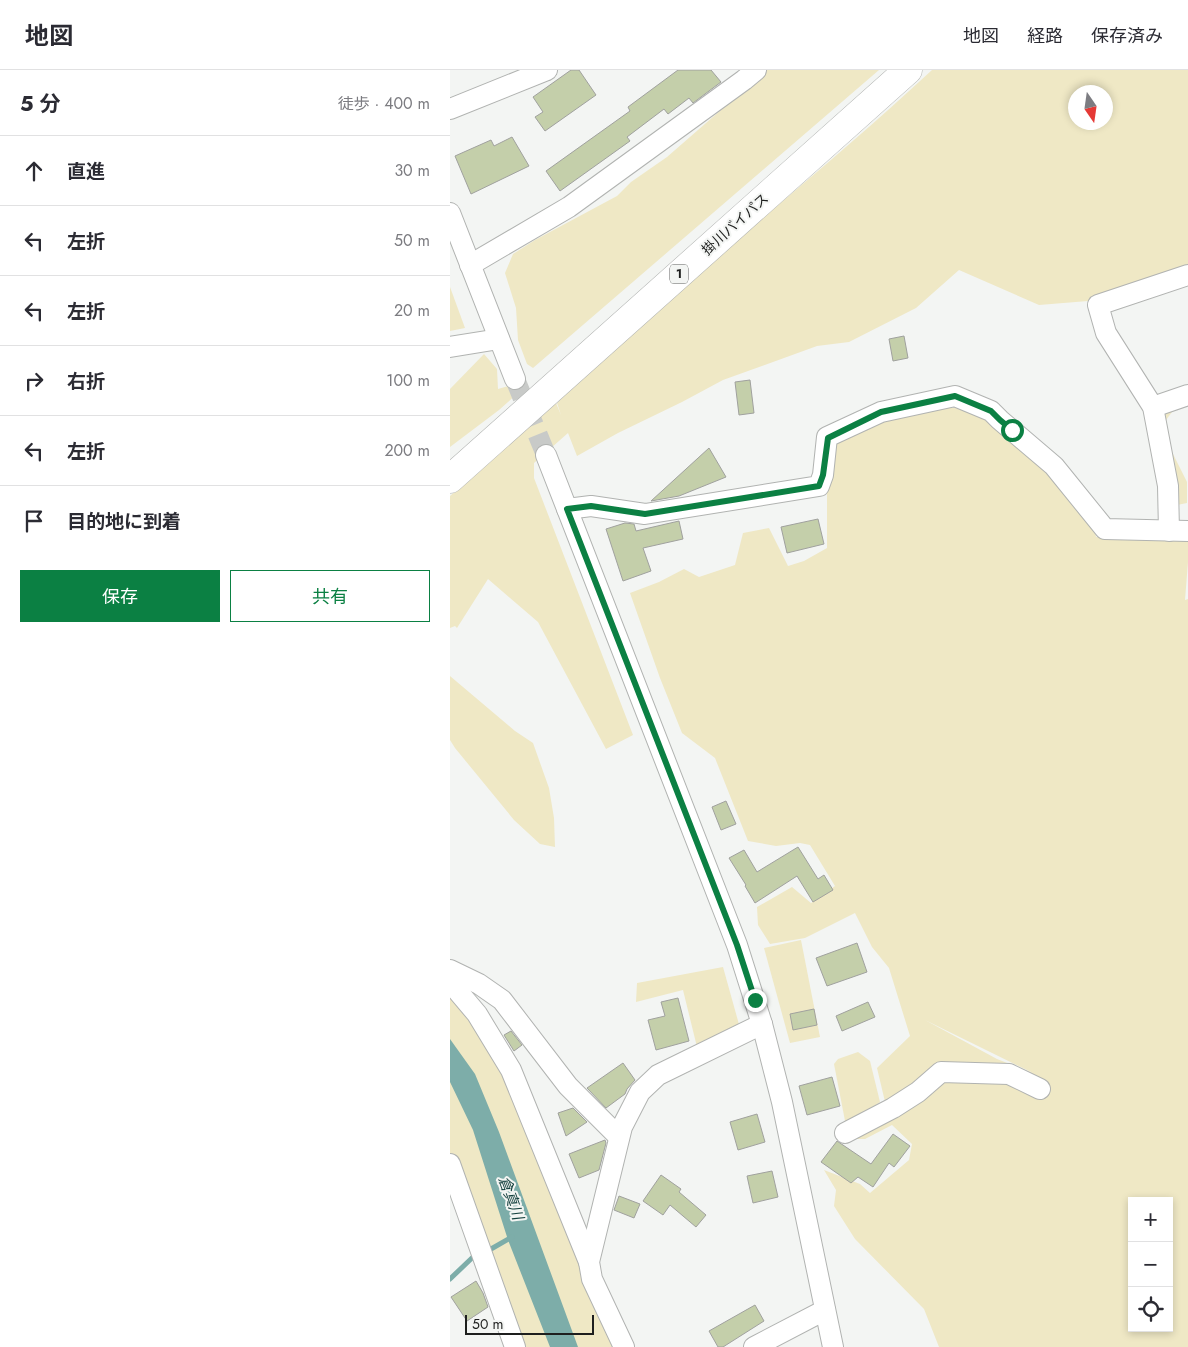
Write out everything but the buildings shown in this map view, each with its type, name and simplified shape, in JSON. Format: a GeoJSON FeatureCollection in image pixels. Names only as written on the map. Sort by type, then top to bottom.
{"type":"FeatureCollection","features":[{"type":"Feature","properties":{"kind":"highway","name":"掛川バイパス"},"geometry":{"type":"LineString","coordinates":[[450,479],[908,70]]}},
{"type":"Feature","properties":{"kind":"street"},"geometry":{"type":"LineString","coordinates":[[450,109],[547,70]]}},
{"type":"Feature","properties":{"kind":"street"},"geometry":{"type":"LineString","coordinates":[[470,265],[569,207],[746,73]]}},
{"type":"Feature","properties":{"kind":"street"},"geometry":{"type":"LineString","coordinates":[[450,213],[515,379]]}},
{"type":"Feature","properties":{"kind":"street"},"geometry":{"type":"LineString","coordinates":[[567,509],[591,506],[645,514],[819,486],[823,475],[828,438],[881,412],[955,396],[991,411],[1054,466],[1105,529],[1178,531],[1153,407],[1106,333],[1098,305],[1188,275]]}},
{"type":"Feature","properties":{"kind":"street"},"geometry":{"type":"LineString","coordinates":[[450,347],[499,339]]}},
{"type":"Feature","properties":{"kind":"street"},"geometry":{"type":"LineString","coordinates":[[1153,407],[1188,395]]}},
{"type":"Feature","properties":{"kind":"street"},"geometry":{"type":"LineString","coordinates":[[546,455],[737,945],[762,1024],[782,1102],[833,1347]]}},
{"type":"Feature","properties":{"kind":"street"},"geometry":{"type":"LineString","coordinates":[[450,970],[479,984],[502,1000],[568,1086],[619,1137]]}},
{"type":"Feature","properties":{"kind":"street"},"geometry":{"type":"LineString","coordinates":[[450,982],[477,1014],[511,1070],[589,1262],[592,1279],[624,1347]]}},
{"type":"Feature","properties":{"kind":"street"},"geometry":{"type":"LineString","coordinates":[[589,1262],[622,1127],[640,1092],[658,1074],[762,1024]]}},
{"type":"Feature","properties":{"kind":"street"},"geometry":{"type":"LineString","coordinates":[[845,1133],[893,1108],[918,1092],[942,1072],[1010,1074],[1040,1089]]}},
{"type":"Feature","properties":{"kind":"street"},"geometry":{"type":"LineString","coordinates":[[450,1164],[515,1347]]}},
{"type":"Feature","properties":{"kind":"street"},"geometry":{"type":"LineString","coordinates":[[754,1347],[825,1310]]}},
{"type":"Feature","properties":{"kind":"shaded area"},"geometry":{"type":"Polygon","coordinates":[[[767,70],[879,70],[533,368],[527,364],[518,340],[516,308],[505,273],[513,254],[535,240],[617,196],[631,182],[667,157],[767,70]]]}},
{"type":"Feature","properties":{"kind":"shaded area"},"geometry":{"type":"Polygon","coordinates":[[[932,70],[1188,70],[1188,272],[1148,289],[1088,301],[1039,305],[959,270],[916,308],[849,342],[817,346],[723,380],[577,456],[568,433],[534,463],[534,478],[633,735],[606,749],[538,622],[488,579],[457,628],[455,626],[450,628],[450,496],[556,403],[561,415],[557,403],[624,339],[932,70]]]}},
{"type":"Feature","properties":{"kind":"shaded area"},"geometry":{"type":"Polygon","coordinates":[[[450,287],[465,328],[450,331],[450,287]]]}},
{"type":"Feature","properties":{"kind":"shaded area"},"geometry":{"type":"Polygon","coordinates":[[[484,354],[497,369],[498,389],[515,384],[518,393],[450,447],[450,389],[484,354]]]}},
{"type":"Feature","properties":{"kind":"shaded area"},"geometry":{"type":"Polygon","coordinates":[[[917,405],[991,411],[1092,514],[1096,537],[1188,531],[1185,600],[1188,599],[1188,1347],[939,1347],[924,1309],[855,1239],[834,1206],[836,1190],[824,1170],[860,1184],[870,1193],[909,1160],[912,1144],[892,1125],[865,1139],[856,1139],[845,1133],[886,1106],[877,1068],[910,1036],[889,968],[872,947],[855,913],[805,938],[770,944],[758,925],[757,907],[792,887],[811,903],[835,886],[810,845],[800,843],[776,846],[748,841],[715,758],[682,733],[630,593],[659,582],[684,569],[699,577],[735,565],[743,533],[769,528],[788,566],[804,561],[827,548],[827,487],[840,431],[917,405]],[[925,1020],[997,1059],[1033,1073],[925,1020]]]}},
{"type":"Feature","properties":{"kind":"shaded area"},"geometry":{"type":"Polygon","coordinates":[[[1186,405],[1172,412],[1166,420],[1172,452],[1187,482],[1187,503],[1172,506],[1156,410],[1186,405]]]}},
{"type":"Feature","properties":{"kind":"shaded area"},"geometry":{"type":"Polygon","coordinates":[[[450,676],[515,731],[533,743],[549,788],[554,818],[555,847],[540,844],[514,820],[450,740],[450,676]]]}},
{"type":"Feature","properties":{"kind":"shaded area"},"geometry":{"type":"Polygon","coordinates":[[[801,940],[820,1037],[790,1043],[764,948],[801,940]]]}},
{"type":"Feature","properties":{"kind":"shaded area"},"geometry":{"type":"Polygon","coordinates":[[[723,967],[740,1028],[697,1047],[683,990],[636,1002],[637,983],[723,967]]]}},
{"type":"Feature","properties":{"kind":"shaded area"},"geometry":{"type":"Polygon","coordinates":[[[450,985],[521,1096],[619,1347],[515,1347],[450,1164],[450,985]]]}},
{"type":"Feature","properties":{"kind":"shaded area"},"geometry":{"type":"Polygon","coordinates":[[[858,1052],[870,1061],[880,1102],[846,1126],[834,1064],[838,1059],[858,1052]]]}},
{"type":"Feature","properties":{"kind":"water","name":"倉真川"},"geometry":{"type":"Polygon","coordinates":[[[450,1039],[475,1074],[499,1132],[578,1347],[550,1347],[508,1240],[473,1130],[450,1082],[450,1039]]]}},
{"type":"Feature","properties":{"kind":"waterway"},"geometry":{"type":"LineString","coordinates":[[491,1249],[512,1237]]}},
{"type":"Feature","properties":{"kind":"waterway"},"geometry":{"type":"LineString","coordinates":[[450,1279],[473,1257]]}},
{"type":"Feature","properties":{"kind":"tunnel"},"geometry":{"type":"LineString","coordinates":[[515,379],[546,455]]}},
{"type":"Feature","properties":{"kind":"route"},"geometry":{"type":"LineString","coordinates":[[755,1000],[737,945],[567,509],[591,506],[645,514],[819,486],[823,475],[828,438],[881,412],[955,396],[991,411],[1012,430]]}}]}
